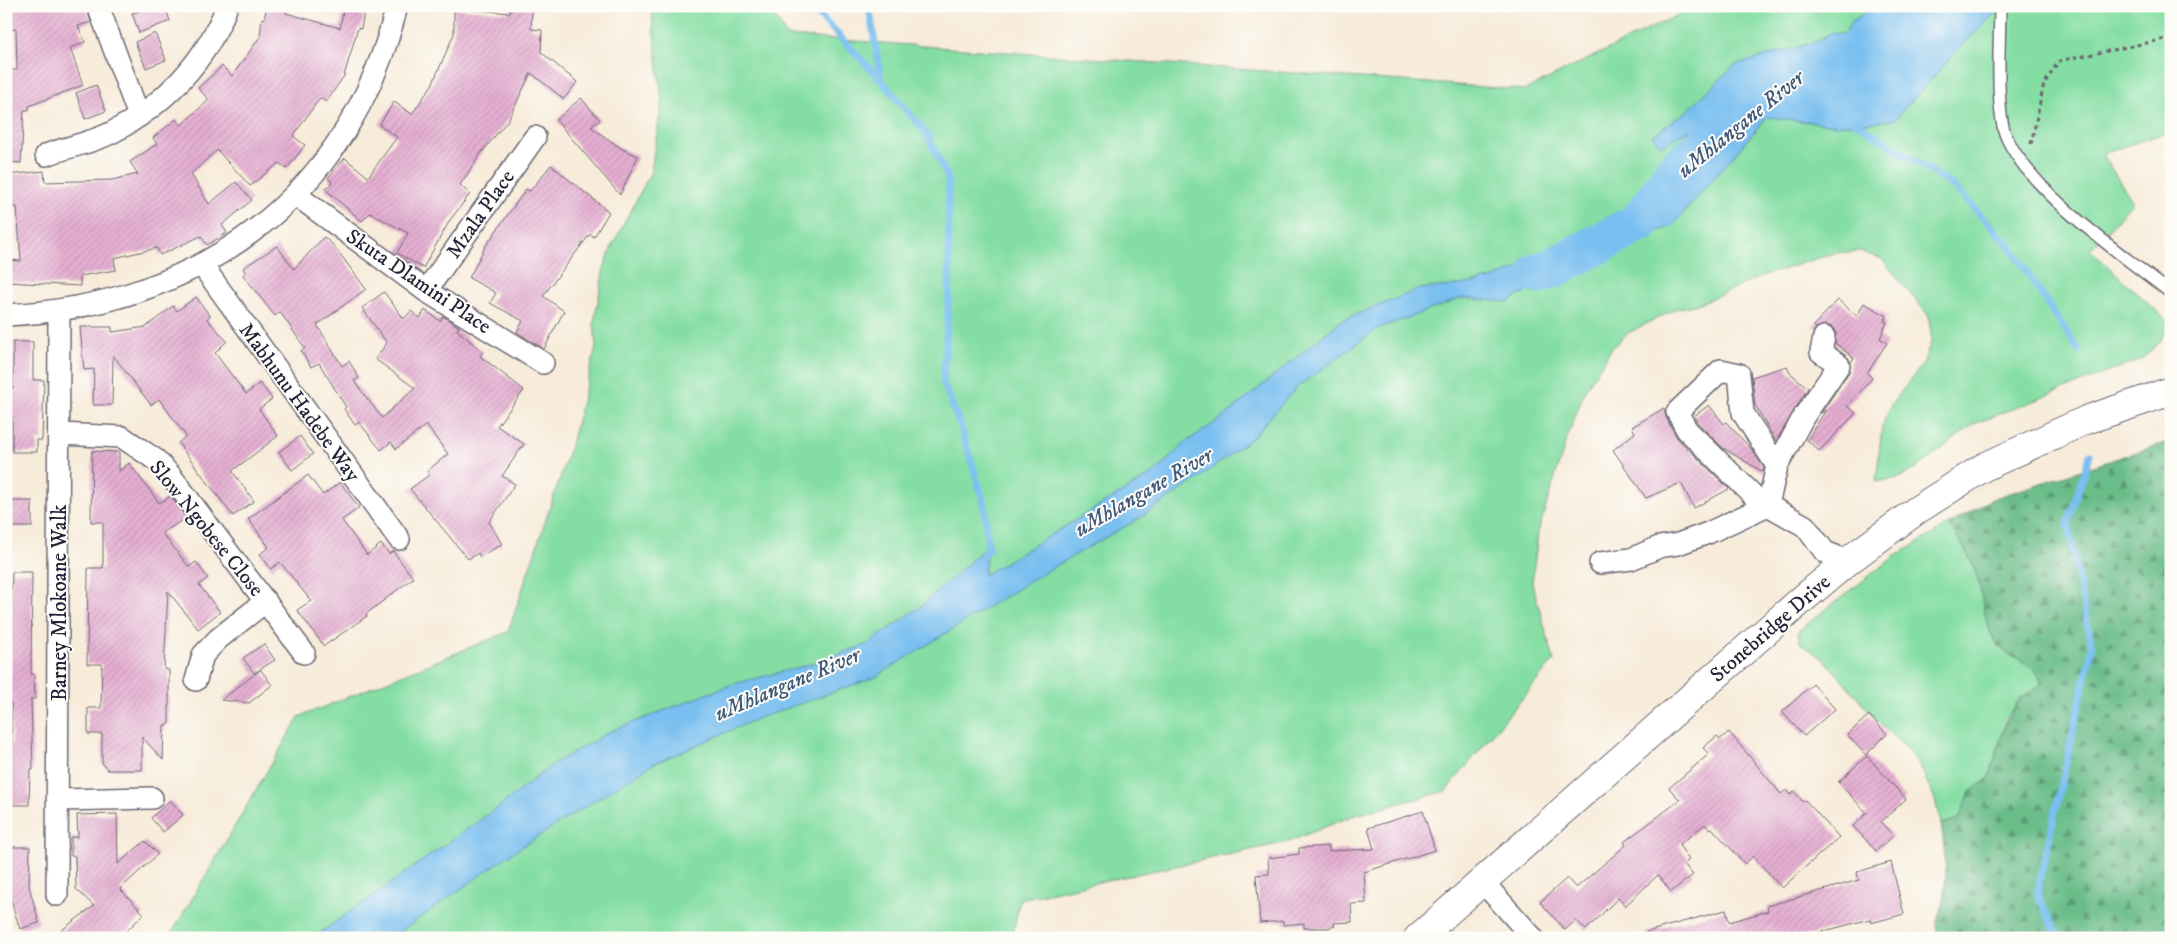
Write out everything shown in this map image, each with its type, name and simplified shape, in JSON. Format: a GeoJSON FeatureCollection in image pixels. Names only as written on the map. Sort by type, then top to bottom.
{"type":"FeatureCollection","features":[{"type":"Feature","properties":{"kind":"street"},"geometry":{"type":"LineString","coordinates":[[98,6],[139,116]]}},
{"type":"Feature","properties":{"kind":"street"},"geometry":{"type":"LineString","coordinates":[[46,155],[110,133],[139,116],[171,92],[194,65],[221,22],[227,6]]}},
{"type":"Feature","properties":{"kind":"street"},"geometry":{"type":"LineString","coordinates":[[6,315],[59,311],[143,290],[202,265],[248,236],[296,195],[318,170],[356,111],[383,54],[397,6]]}},
{"type":"Feature","properties":{"kind":"street","name":"Mzala Place"},"geometry":{"type":"LineString","coordinates":[[426,290],[535,137]]}},
{"type":"Feature","properties":{"kind":"street","name":"Skuta Dlamini Place"},"geometry":{"type":"LineString","coordinates":[[296,195],[426,290],[543,363]]}},
{"type":"Feature","properties":{"kind":"street","name":"Mabhunu Hadebe Way"},"geometry":{"type":"LineString","coordinates":[[202,265],[399,538]]}},
{"type":"Feature","properties":{"kind":"street","name":"Barney Mlokoane Walk"},"geometry":{"type":"LineString","coordinates":[[57,895],[59,311]]}},
{"type":"Feature","properties":{"kind":"street"},"geometry":{"type":"LineString","coordinates":[[1768,505],[1777,466],[1804,416],[1839,364],[1821,352],[1824,337]]}},
{"type":"Feature","properties":{"kind":"street"},"geometry":{"type":"LineString","coordinates":[[1777,466],[1743,413],[1739,374],[1721,370],[1677,412],[1693,437],[1757,500],[1806,526],[1825,552],[1848,561]]}},
{"type":"Feature","properties":{"kind":"street","name":"Stonebridge Drive"},"geometry":{"type":"LineString","coordinates":[[1418,938],[1669,715],[1848,561],[1917,510],[1984,467],[2086,420],[2171,391]]}},
{"type":"Feature","properties":{"kind":"street","name":"Slow Ngobese Close"},"geometry":{"type":"LineString","coordinates":[[60,434],[122,437],[156,460],[171,476],[304,653]]}},
{"type":"Feature","properties":{"kind":"street"},"geometry":{"type":"LineString","coordinates":[[1600,564],[1631,559],[1659,547],[1678,544],[1708,533],[1768,505]]}},
{"type":"Feature","properties":{"kind":"street"},"geometry":{"type":"LineString","coordinates":[[196,680],[203,655],[218,639],[266,601]]}},
{"type":"Feature","properties":{"kind":"street"},"geometry":{"type":"LineString","coordinates":[[58,800],[152,798]]}},
{"type":"Feature","properties":{"kind":"street"},"geometry":{"type":"LineString","coordinates":[[1482,881],[1533,938]]}},
{"type":"Feature","properties":{"kind":"lane"},"geometry":{"type":"LineString","coordinates":[[2000,6],[2001,105],[2005,135],[2025,166],[2062,205],[2171,293]]}},
{"type":"Feature","properties":{"kind":"path"},"geometry":{"type":"LineString","coordinates":[[2025,166],[2044,84],[2059,61],[2171,38]]}},
{"type":"Feature","properties":{"kind":"green space"},"geometry":{"type":"Polygon","coordinates":[[[651,6],[768,6],[787,36],[1525,90],[1696,6],[2171,6],[2171,131],[2102,154],[2133,202],[2090,250],[2170,323],[2159,343],[2142,359],[1974,424],[1918,467],[1899,478],[1876,482],[1882,426],[1892,403],[1923,364],[1932,340],[1928,315],[1882,259],[1860,251],[1835,253],[1765,275],[1698,304],[1676,309],[1628,333],[1612,348],[1585,390],[1567,438],[1538,532],[1532,583],[1554,660],[1446,791],[1352,816],[1288,842],[1020,899],[1012,938],[169,938],[299,717],[508,632],[570,448],[596,347],[594,322],[604,268],[612,246],[651,172],[662,101],[651,6]]]}},
{"type":"Feature","properties":{"kind":"green space"},"geometry":{"type":"Polygon","coordinates":[[[2171,441],[2171,938],[1938,938],[1937,921],[1944,898],[1946,883],[1941,824],[1959,819],[1970,792],[1989,778],[2008,719],[2021,698],[2035,689],[2042,681],[2038,674],[2005,651],[1994,639],[1990,632],[1977,576],[1950,524],[1992,499],[2171,441]]]}},
{"type":"Feature","properties":{"kind":"green space"},"geometry":{"type":"Polygon","coordinates":[[[1950,524],[1977,576],[1990,632],[1994,639],[2005,651],[2038,674],[2042,681],[2036,691],[2020,698],[2007,718],[1989,778],[1970,792],[1959,819],[1941,824],[1935,800],[1920,766],[1904,746],[1883,727],[1825,660],[1800,643],[1798,631],[1895,556],[1950,524]]]}},
{"type":"Feature","properties":{"kind":"water"},"geometry":{"type":"Polygon","coordinates":[[[1875,6],[2002,6],[1957,51],[1894,120],[1837,125],[1767,117],[1672,226],[1604,253],[1507,302],[1462,298],[1377,329],[1296,388],[1253,437],[1201,477],[1138,519],[1033,579],[876,677],[759,718],[653,764],[515,851],[391,938],[313,938],[500,806],[556,762],[611,731],[730,685],[804,666],[868,644],[924,604],[987,546],[984,575],[1154,473],[1186,442],[1225,416],[1342,320],[1420,289],[1461,285],[1491,279],[1533,263],[1596,247],[1631,223],[1666,192],[1688,153],[1689,130],[1661,146],[1652,136],[1687,111],[1735,65],[1815,42],[1831,33],[1844,34],[1851,22],[1875,6]]]}},
{"type":"Feature","properties":{"kind":"building"},"geometry":{"type":"Polygon","coordinates":[[[6,6],[86,6],[91,22],[78,26],[85,42],[70,48],[83,85],[29,106],[29,110],[24,110],[21,163],[6,162],[6,70],[17,70],[16,29],[6,31],[6,6]]]}},
{"type":"Feature","properties":{"kind":"building"},"geometry":{"type":"Polygon","coordinates":[[[137,6],[165,6],[170,21],[139,33],[132,13],[139,11],[137,6]]]}},
{"type":"Feature","properties":{"kind":"building"},"geometry":{"type":"Polygon","coordinates":[[[267,6],[287,6],[286,13],[340,28],[344,6],[365,6],[361,29],[358,28],[344,76],[326,102],[320,98],[293,136],[305,145],[287,169],[279,163],[250,186],[217,150],[191,174],[209,204],[236,182],[252,200],[222,225],[227,233],[207,245],[201,236],[160,255],[157,248],[114,258],[116,270],[80,276],[80,286],[6,282],[7,260],[21,261],[17,207],[6,207],[6,175],[44,171],[45,182],[112,180],[138,174],[130,162],[157,144],[153,138],[176,119],[181,125],[209,100],[198,88],[222,66],[232,76],[260,37],[262,18],[264,19],[267,6]]]}},
{"type":"Feature","properties":{"kind":"building"},"geometry":{"type":"Polygon","coordinates":[[[510,6],[532,6],[531,29],[542,30],[541,52],[577,82],[564,99],[531,73],[508,120],[482,152],[460,185],[470,194],[450,220],[423,268],[397,253],[408,233],[370,213],[362,221],[325,189],[332,182],[328,178],[345,158],[368,177],[397,137],[379,125],[394,102],[412,114],[432,85],[454,34],[454,8],[510,13],[510,6]]]}},
{"type":"Feature","properties":{"kind":"building"},"geometry":{"type":"Polygon","coordinates":[[[155,33],[166,60],[146,68],[135,42],[155,33]]]}},
{"type":"Feature","properties":{"kind":"building"},"geometry":{"type":"Polygon","coordinates":[[[96,85],[106,111],[85,119],[76,93],[96,85]]]}},
{"type":"Feature","properties":{"kind":"building"},"geometry":{"type":"Polygon","coordinates":[[[581,98],[600,120],[591,127],[622,149],[638,156],[620,195],[556,120],[581,98]]]}},
{"type":"Feature","properties":{"kind":"building"},"geometry":{"type":"Polygon","coordinates":[[[551,165],[609,212],[594,237],[590,234],[543,296],[564,311],[544,349],[517,332],[523,321],[490,303],[496,293],[469,278],[485,247],[526,189],[530,191],[551,165]]]}},
{"type":"Feature","properties":{"kind":"building"},"geometry":{"type":"Polygon","coordinates":[[[324,237],[334,246],[366,289],[317,325],[342,366],[349,361],[359,378],[354,381],[382,418],[415,388],[375,359],[387,343],[362,308],[384,292],[404,319],[411,311],[420,318],[425,310],[440,321],[443,316],[459,327],[457,330],[483,352],[480,356],[524,390],[497,426],[524,444],[502,476],[515,484],[489,522],[502,544],[480,557],[478,553],[468,559],[410,489],[429,475],[427,471],[448,454],[426,425],[396,449],[391,442],[381,450],[359,422],[355,425],[319,363],[311,367],[301,351],[305,348],[280,312],[275,316],[243,275],[246,273],[243,268],[277,246],[294,269],[324,237]]]}},
{"type":"Feature","properties":{"kind":"building"},"geometry":{"type":"Polygon","coordinates":[[[196,297],[210,316],[207,319],[227,341],[215,353],[246,394],[260,383],[272,399],[259,409],[278,436],[232,471],[254,501],[233,516],[178,443],[186,436],[159,399],[151,405],[113,355],[112,405],[93,405],[94,369],[84,370],[80,327],[112,327],[112,332],[146,327],[173,306],[177,311],[196,297]]]}},
{"type":"Feature","properties":{"kind":"building"},"geometry":{"type":"Polygon","coordinates":[[[1838,300],[1857,316],[1864,303],[1887,316],[1884,321],[1887,322],[1880,338],[1887,343],[1867,373],[1872,378],[1847,406],[1856,413],[1819,451],[1807,440],[1826,410],[1821,413],[1849,372],[1854,358],[1835,343],[1836,333],[1832,327],[1826,325],[1816,328],[1813,326],[1838,300]]]}},
{"type":"Feature","properties":{"kind":"building"},"geometry":{"type":"Polygon","coordinates":[[[13,342],[33,342],[33,380],[44,380],[42,440],[37,440],[37,452],[12,452],[12,415],[6,414],[6,388],[13,388],[13,342]]]}},
{"type":"Feature","properties":{"kind":"building"},"geometry":{"type":"Polygon","coordinates":[[[1787,366],[1789,372],[1808,388],[1776,441],[1755,405],[1752,377],[1787,366]]]}},
{"type":"Feature","properties":{"kind":"building"},"geometry":{"type":"Polygon","coordinates":[[[1709,405],[1724,424],[1726,422],[1752,450],[1764,468],[1763,472],[1723,448],[1697,422],[1694,416],[1709,405]]]}},
{"type":"Feature","properties":{"kind":"building"},"geometry":{"type":"Polygon","coordinates":[[[1664,408],[1666,418],[1678,439],[1729,489],[1694,508],[1681,483],[1646,498],[1613,450],[1635,433],[1632,427],[1664,408]]]}},
{"type":"Feature","properties":{"kind":"building"},"geometry":{"type":"Polygon","coordinates":[[[300,436],[313,454],[292,470],[279,452],[300,436]]]}},
{"type":"Feature","properties":{"kind":"building"},"geometry":{"type":"Polygon","coordinates":[[[92,451],[119,452],[119,471],[129,463],[159,503],[171,496],[186,518],[162,533],[189,567],[196,562],[208,578],[199,585],[220,612],[198,629],[168,591],[164,669],[169,670],[169,725],[164,725],[163,760],[142,737],[142,770],[108,770],[102,763],[102,734],[88,734],[88,708],[101,708],[102,664],[87,664],[88,568],[103,568],[103,522],[91,522],[92,451]]]}},
{"type":"Feature","properties":{"kind":"building"},"geometry":{"type":"Polygon","coordinates":[[[308,475],[323,495],[340,482],[359,508],[342,520],[367,555],[381,544],[389,554],[393,551],[413,578],[366,614],[367,616],[324,646],[297,610],[311,601],[280,562],[271,569],[260,554],[269,547],[248,519],[308,475]]]}},
{"type":"Feature","properties":{"kind":"building"},"geometry":{"type":"Polygon","coordinates":[[[12,501],[32,501],[32,527],[12,527],[12,501]]]}},
{"type":"Feature","properties":{"kind":"building"},"geometry":{"type":"Polygon","coordinates":[[[12,572],[32,572],[31,674],[34,674],[35,699],[31,699],[33,770],[30,770],[29,805],[9,805],[10,771],[6,771],[6,744],[12,744],[11,702],[6,702],[6,675],[11,675],[10,633],[6,633],[6,608],[11,608],[12,572]]]}},
{"type":"Feature","properties":{"kind":"building"},"geometry":{"type":"Polygon","coordinates":[[[264,644],[275,660],[260,669],[272,685],[249,703],[221,700],[260,670],[254,673],[243,658],[264,644]]]}},
{"type":"Feature","properties":{"kind":"building"},"geometry":{"type":"Polygon","coordinates":[[[1813,684],[1835,709],[1804,736],[1782,712],[1813,684]]]}},
{"type":"Feature","properties":{"kind":"building"},"geometry":{"type":"Polygon","coordinates":[[[1869,715],[1887,734],[1866,755],[1847,735],[1869,715]]]}},
{"type":"Feature","properties":{"kind":"building"},"geometry":{"type":"Polygon","coordinates":[[[1729,732],[1781,794],[1786,790],[1790,795],[1794,791],[1803,802],[1805,800],[1839,837],[1782,888],[1753,856],[1745,864],[1711,827],[1709,829],[1705,824],[1679,845],[1689,860],[1684,864],[1693,875],[1671,892],[1658,875],[1625,906],[1618,898],[1586,930],[1576,920],[1565,930],[1540,902],[1567,878],[1576,888],[1626,845],[1624,842],[1680,800],[1669,788],[1709,754],[1703,748],[1717,736],[1720,739],[1729,732]]]}},
{"type":"Feature","properties":{"kind":"building"},"geometry":{"type":"Polygon","coordinates":[[[1867,756],[1906,799],[1881,822],[1893,836],[1876,851],[1853,826],[1867,813],[1838,782],[1867,756]]]}},
{"type":"Feature","properties":{"kind":"building"},"geometry":{"type":"Polygon","coordinates":[[[170,800],[183,815],[163,832],[151,818],[170,800]]]}},
{"type":"Feature","properties":{"kind":"building"},"geometry":{"type":"Polygon","coordinates":[[[1423,811],[1435,850],[1364,872],[1366,903],[1351,904],[1352,922],[1334,923],[1335,926],[1327,928],[1304,928],[1304,923],[1283,925],[1283,921],[1260,923],[1256,875],[1269,874],[1268,858],[1299,854],[1299,848],[1329,846],[1329,851],[1374,849],[1368,828],[1423,811]]]}},
{"type":"Feature","properties":{"kind":"building"},"geometry":{"type":"Polygon","coordinates":[[[117,814],[118,864],[145,841],[158,854],[120,889],[144,914],[119,938],[51,938],[94,906],[76,889],[75,856],[71,856],[71,837],[78,837],[77,815],[117,814]]]}},
{"type":"Feature","properties":{"kind":"building"},"geometry":{"type":"Polygon","coordinates":[[[10,847],[30,847],[29,886],[39,923],[20,929],[9,895],[10,847]]]}},
{"type":"Feature","properties":{"kind":"building"},"geometry":{"type":"Polygon","coordinates":[[[1891,862],[1904,914],[1871,923],[1870,919],[1798,938],[1647,938],[1646,932],[1726,910],[1729,922],[1768,911],[1767,906],[1859,880],[1857,872],[1891,862]]]}},
{"type":"Feature","properties":{"kind":"waterway"},"geometry":{"type":"LineString","coordinates":[[814,6],[821,17],[881,80]]}},
{"type":"Feature","properties":{"kind":"waterway"},"geometry":{"type":"LineString","coordinates":[[869,6],[881,80],[926,133],[948,178],[949,294],[943,382],[960,425],[985,506],[988,550],[981,558]]}},
{"type":"Feature","properties":{"kind":"waterway"},"geometry":{"type":"LineString","coordinates":[[1849,118],[1952,185],[2009,245],[2079,351]]}},
{"type":"Feature","properties":{"kind":"waterway","name":"uMhlangane River"},"geometry":{"type":"LineString","coordinates":[[1539,273],[1553,268],[1640,222],[1678,167],[1726,131]]}},
{"type":"Feature","properties":{"kind":"waterway"},"geometry":{"type":"LineString","coordinates":[[2058,938],[2037,893],[2092,648],[2068,523],[2090,454]]}}]}
